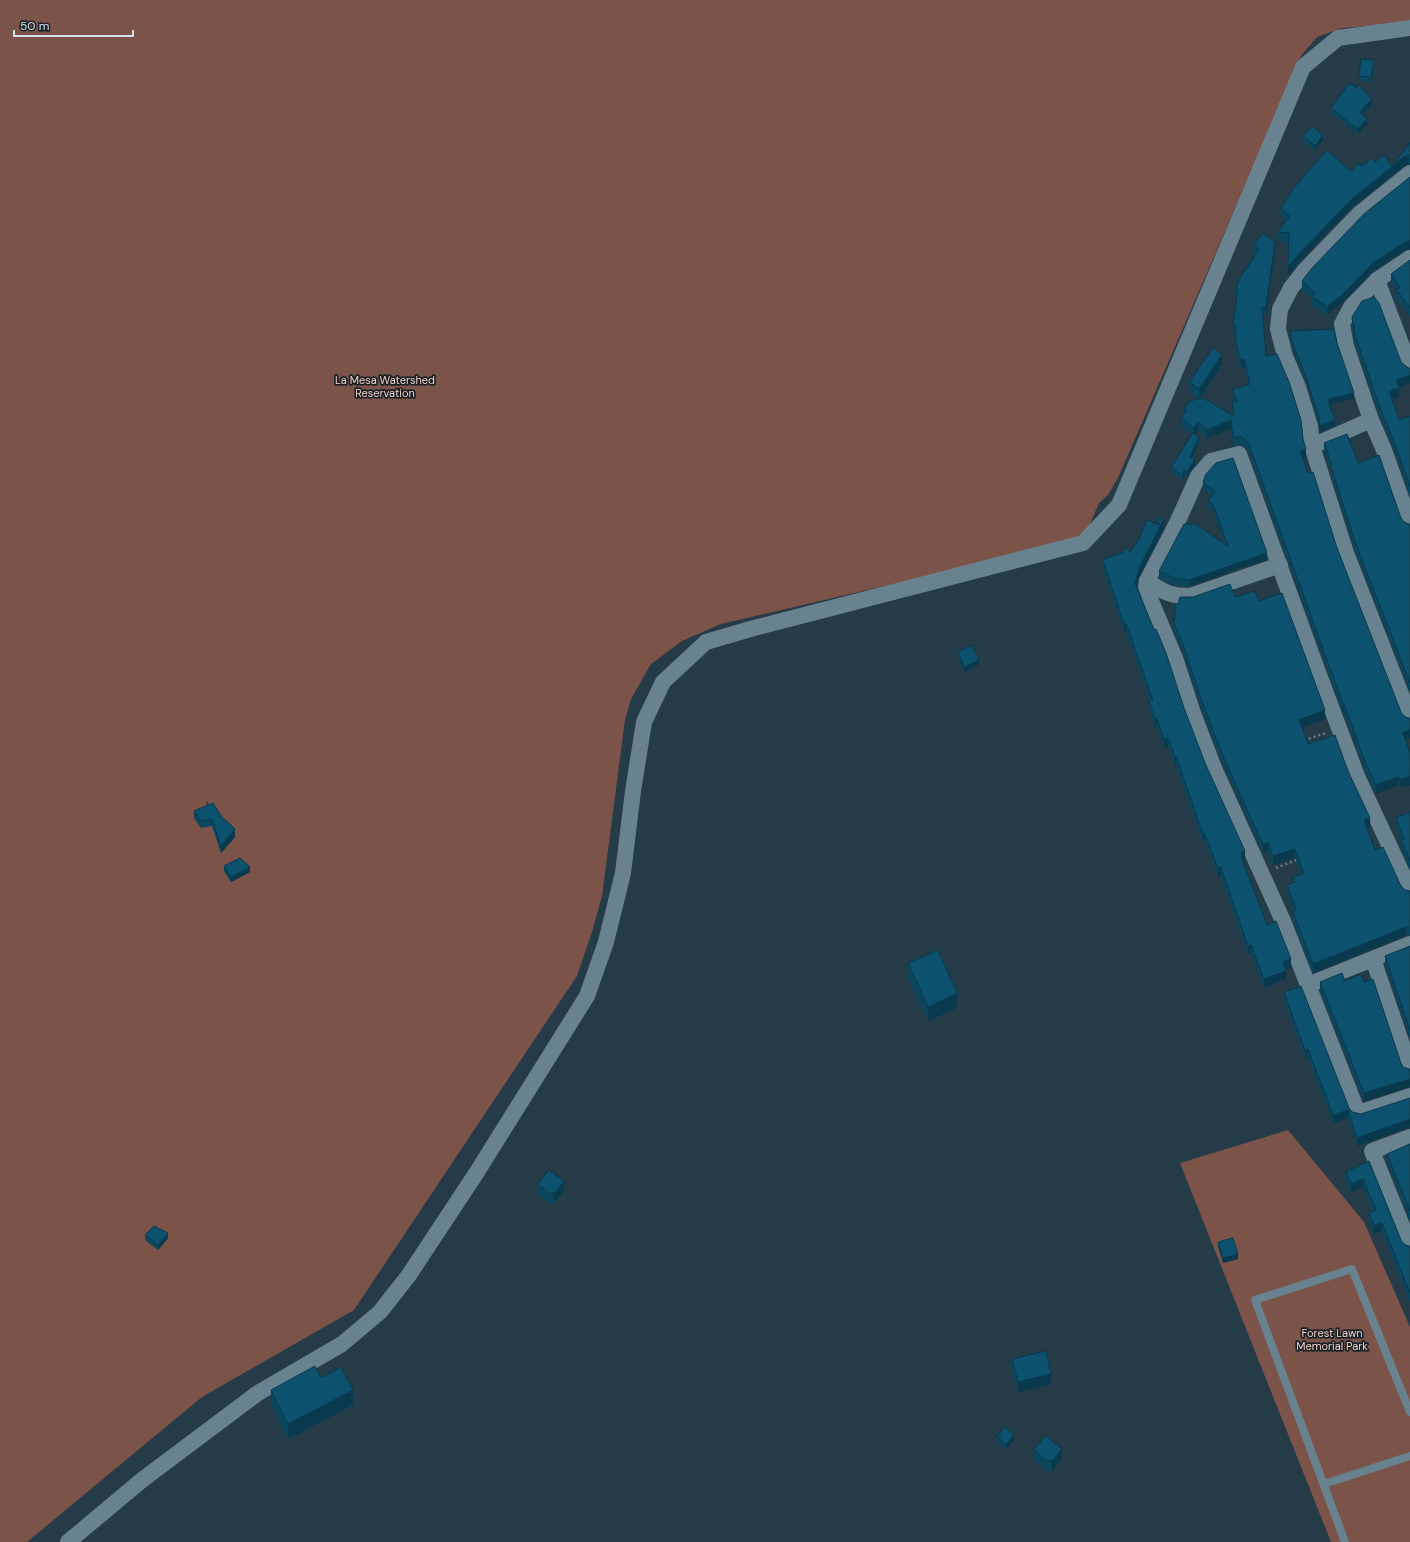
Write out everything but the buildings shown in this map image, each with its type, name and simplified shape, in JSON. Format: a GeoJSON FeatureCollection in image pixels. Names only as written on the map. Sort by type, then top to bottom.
{"type":"FeatureCollection","features":[{"type":"Feature","properties":{"kind":"street"},"geometry":{"type":"LineString","coordinates":[[68,1542],[142,1480],[258,1393],[342,1344],[380,1312],[410,1275],[477,1172],[587,996],[606,942],[623,873],[633,791],[644,722],[663,682],[706,642],[754,628],[1083,543],[1119,505],[1303,67],[1338,38],[1410,28]]}},
{"type":"Feature","properties":{"kind":"street"},"geometry":{"type":"LineString","coordinates":[[1410,173],[1359,214],[1305,270],[1291,288],[1280,309],[1278,329],[1285,356],[1298,387],[1310,426],[1312,446],[1346,553],[1410,717]]}},
{"type":"Feature","properties":{"kind":"street"},"geometry":{"type":"LineString","coordinates":[[1410,258],[1377,280],[1351,306],[1342,324],[1346,346],[1371,420],[1384,450],[1410,523]]}},
{"type":"Feature","properties":{"kind":"street"},"geometry":{"type":"LineString","coordinates":[[1377,280],[1410,367]]}},
{"type":"Feature","properties":{"kind":"street"},"geometry":{"type":"LineString","coordinates":[[1312,446],[1371,420]]}},
{"type":"Feature","properties":{"kind":"street"},"geometry":{"type":"LineString","coordinates":[[1410,890],[1357,776],[1239,454],[1211,461],[1198,476],[1177,523],[1147,581],[1146,587],[1175,658],[1198,727],[1217,775],[1283,920],[1358,1113],[1410,1096]]}},
{"type":"Feature","properties":{"kind":"street"},"geometry":{"type":"LineString","coordinates":[[1147,581],[1166,593],[1176,596],[1190,596],[1280,565]]}},
{"type":"Feature","properties":{"kind":"street"},"geometry":{"type":"LineString","coordinates":[[1308,985],[1410,944]]}},
{"type":"Feature","properties":{"kind":"street"},"geometry":{"type":"LineString","coordinates":[[1373,959],[1410,1068]]}},
{"type":"Feature","properties":{"kind":"street"},"geometry":{"type":"LineString","coordinates":[[1410,1137],[1372,1151],[1410,1245]]}},
{"type":"Feature","properties":{"kind":"lane"},"geometry":{"type":"LineString","coordinates":[[1345,1542],[1255,1300],[1352,1269],[1410,1412]]}},
{"type":"Feature","properties":{"kind":"lane"},"geometry":{"type":"LineString","coordinates":[[1324,1484],[1410,1456]]}},
{"type":"Feature","properties":{"kind":"path"},"geometry":{"type":"LineString","coordinates":[[1303,740],[1340,728]]}},
{"type":"Feature","properties":{"kind":"path"},"geometry":{"type":"LineString","coordinates":[[1262,874],[1304,857]]}},
{"type":"Feature","properties":{"kind":"green space","name":"La Mesa Watershed Reservation"},"geometry":{"type":"Polygon","coordinates":[[[0,0],[1410,0],[1410,23],[1342,28],[1317,37],[1301,56],[1118,478],[1108,495],[1099,503],[1083,540],[721,624],[682,641],[651,664],[631,699],[625,720],[602,896],[577,976],[354,1310],[202,1397],[27,1542],[0,1542],[0,0]]]}},
{"type":"Feature","properties":{"kind":"green space","name":"Forest Lawn Memorial Park"},"geometry":{"type":"Polygon","coordinates":[[[1288,1130],[1364,1222],[1410,1327],[1410,1542],[1331,1542],[1180,1163],[1288,1130]]]}}]}
